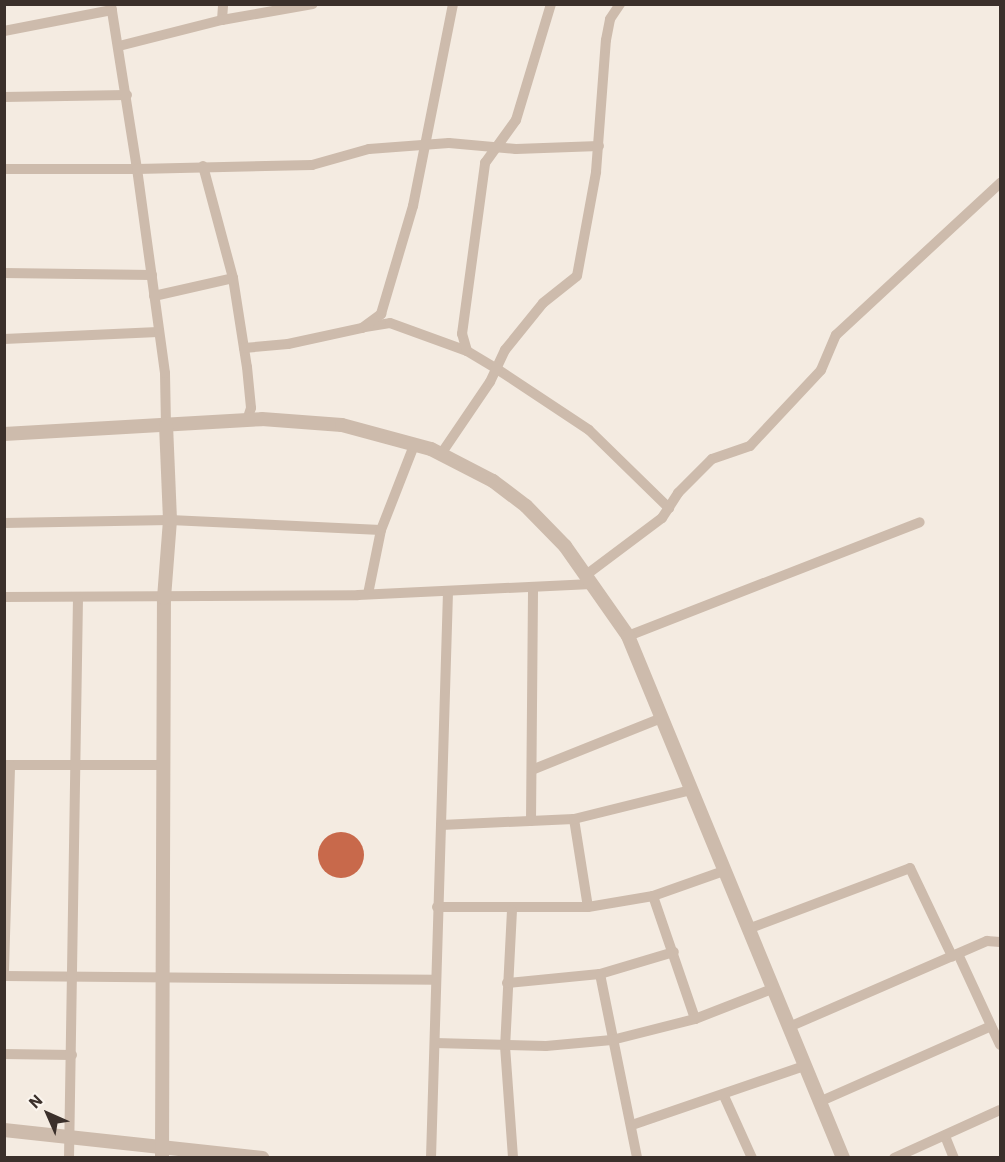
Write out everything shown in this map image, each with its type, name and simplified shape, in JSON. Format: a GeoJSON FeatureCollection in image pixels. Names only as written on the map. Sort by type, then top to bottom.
{"type":"FeatureCollection","features":[{"type":"Feature","properties":{"kind":"street"},"geometry":{"type":"LineString","coordinates":[[222,20],[223,4]]}},
{"type":"Feature","properties":{"kind":"street"},"geometry":{"type":"LineString","coordinates":[[118,46],[222,20],[313,4]]}},
{"type":"Feature","properties":{"kind":"street"},"geometry":{"type":"LineString","coordinates":[[362,328],[381,314],[425,147],[453,4]]}},
{"type":"Feature","properties":{"kind":"street"},"geometry":{"type":"LineString","coordinates":[[467,351],[462,334],[479,192],[491,148],[505,139],[516,120],[551,4]]}},
{"type":"Feature","properties":{"kind":"street"},"geometry":{"type":"LineString","coordinates":[[441,454],[543,303],[577,276],[599,146],[606,40],[610,19],[620,4]]}},
{"type":"Feature","properties":{"kind":"street"},"geometry":{"type":"LineString","coordinates":[[4,31],[112,7],[127,95],[158,332],[166,426],[170,520],[164,598],[163,1151]]}},
{"type":"Feature","properties":{"kind":"street"},"geometry":{"type":"LineString","coordinates":[[4,97],[127,95]]}},
{"type":"Feature","properties":{"kind":"street"},"geometry":{"type":"LineString","coordinates":[[4,169],[312,165],[369,149],[425,147],[449,143],[491,148],[599,146]]}},
{"type":"Feature","properties":{"kind":"street"},"geometry":{"type":"LineString","coordinates":[[204,166],[233,278],[244,348],[250,408],[247,420]]}},
{"type":"Feature","properties":{"kind":"street"},"geometry":{"type":"LineString","coordinates":[[4,597],[164,598],[533,590],[589,580],[662,519],[712,459],[750,446],[821,369],[836,335],[1000,183]]}},
{"type":"Feature","properties":{"kind":"street"},"geometry":{"type":"LineString","coordinates":[[4,273],[152,275]]}},
{"type":"Feature","properties":{"kind":"street"},"geometry":{"type":"LineString","coordinates":[[154,297],[233,278]]}},
{"type":"Feature","properties":{"kind":"street"},"geometry":{"type":"LineString","coordinates":[[244,348],[288,344],[390,323],[467,351],[589,430],[669,508]]}},
{"type":"Feature","properties":{"kind":"street"},"geometry":{"type":"LineString","coordinates":[[4,339],[158,332]]}},
{"type":"Feature","properties":{"kind":"street"},"geometry":{"type":"LineString","coordinates":[[4,434],[247,420],[342,425],[415,443],[441,454],[494,482],[526,506],[589,580],[628,636],[659,719],[691,790],[843,1158]]}},
{"type":"Feature","properties":{"kind":"street"},"geometry":{"type":"LineString","coordinates":[[368,594],[381,530],[415,443]]}},
{"type":"Feature","properties":{"kind":"street"},"geometry":{"type":"LineString","coordinates":[[4,523],[170,520],[381,530]]}},
{"type":"Feature","properties":{"kind":"street"},"geometry":{"type":"LineString","coordinates":[[628,636],[920,522]]}},
{"type":"Feature","properties":{"kind":"street"},"geometry":{"type":"LineString","coordinates":[[531,821],[534,769],[533,590]]}},
{"type":"Feature","properties":{"kind":"street"},"geometry":{"type":"LineString","coordinates":[[431,1158],[448,591]]}},
{"type":"Feature","properties":{"kind":"street"},"geometry":{"type":"LineString","coordinates":[[69,1158],[78,599]]}},
{"type":"Feature","properties":{"kind":"street"},"geometry":{"type":"LineString","coordinates":[[534,769],[659,719]]}},
{"type":"Feature","properties":{"kind":"street"},"geometry":{"type":"LineString","coordinates":[[4,970],[7,765],[74,767],[165,765]]}},
{"type":"Feature","properties":{"kind":"street"},"geometry":{"type":"LineString","coordinates":[[441,825],[574,819],[691,790]]}},
{"type":"Feature","properties":{"kind":"street"},"geometry":{"type":"LineString","coordinates":[[574,819],[588,907]]}},
{"type":"Feature","properties":{"kind":"street"},"geometry":{"type":"LineString","coordinates":[[748,929],[909,868],[1000,1045]]}},
{"type":"Feature","properties":{"kind":"street"},"geometry":{"type":"LineString","coordinates":[[437,907],[512,910],[588,907],[653,896],[724,871]]}},
{"type":"Feature","properties":{"kind":"street"},"geometry":{"type":"LineString","coordinates":[[653,896],[695,1019]]}},
{"type":"Feature","properties":{"kind":"street"},"geometry":{"type":"LineString","coordinates":[[512,910],[505,1046],[513,1158]]}},
{"type":"Feature","properties":{"kind":"street"},"geometry":{"type":"LineString","coordinates":[[789,1027],[987,941],[1000,942]]}},
{"type":"Feature","properties":{"kind":"street"},"geometry":{"type":"LineString","coordinates":[[507,983],[600,974],[674,952]]}},
{"type":"Feature","properties":{"kind":"street"},"geometry":{"type":"LineString","coordinates":[[600,974],[637,1158]]}},
{"type":"Feature","properties":{"kind":"street"},"geometry":{"type":"LineString","coordinates":[[4,976],[436,980]]}},
{"type":"Feature","properties":{"kind":"street"},"geometry":{"type":"LineString","coordinates":[[435,1044],[505,1046],[612,1040],[695,1019],[772,989]]}},
{"type":"Feature","properties":{"kind":"street"},"geometry":{"type":"LineString","coordinates":[[819,1102],[991,1026]]}},
{"type":"Feature","properties":{"kind":"street"},"geometry":{"type":"LineString","coordinates":[[4,1054],[72,1055]]}},
{"type":"Feature","properties":{"kind":"street"},"geometry":{"type":"LineString","coordinates":[[632,1125],[724,1096],[804,1066]]}},
{"type":"Feature","properties":{"kind":"street"},"geometry":{"type":"LineString","coordinates":[[724,1096],[752,1158]]}},
{"type":"Feature","properties":{"kind":"street"},"geometry":{"type":"LineString","coordinates":[[894,1158],[1000,1110]]}},
{"type":"Feature","properties":{"kind":"street"},"geometry":{"type":"LineString","coordinates":[[4,1130],[69,1134],[163,1151],[262,1158]]}},
{"type":"Feature","properties":{"kind":"street"},"geometry":{"type":"LineString","coordinates":[[945,1136],[954,1158]]}},
{"type":"Feature","properties":{"kind":"building"},"geometry":{"type":"Polygon","coordinates":[[[341,832],[357,839],[364,855],[357,871],[341,878],[325,871],[318,855],[325,839],[341,832]]]}}]}
